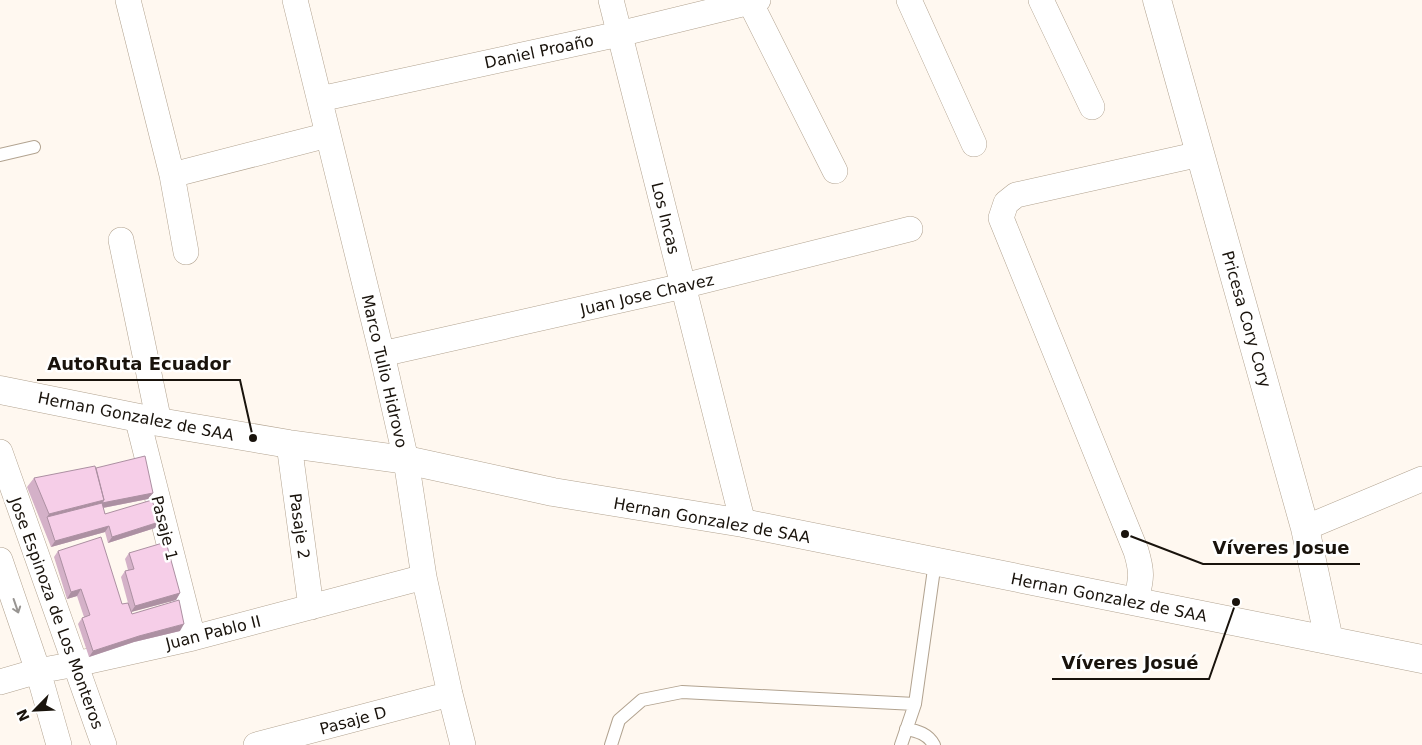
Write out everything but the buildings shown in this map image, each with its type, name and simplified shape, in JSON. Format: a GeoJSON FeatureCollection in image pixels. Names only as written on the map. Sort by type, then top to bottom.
{"type":"FeatureCollection","features":[{"type":"Feature","properties":{"kind":"street"},"geometry":{"type":"LineString","coordinates":[[128,0],[172,175],[186,252]]}},
{"type":"Feature","properties":{"kind":"street","name":"Marco Tulio Hidrovo"},"geometry":{"type":"LineString","coordinates":[[295,0],[382,354],[406,460],[424,577],[463,745]]}},
{"type":"Feature","properties":{"kind":"street","name":"Los Incas"},"geometry":{"type":"LineString","coordinates":[[611,0],[743,524]]}},
{"type":"Feature","properties":{"kind":"street"},"geometry":{"type":"LineString","coordinates":[[909,0],[974,144]]}},
{"type":"Feature","properties":{"kind":"street"},"geometry":{"type":"LineString","coordinates":[[1042,0],[1092,107]]}},
{"type":"Feature","properties":{"kind":"street","name":"Pricesa Cory Cory"},"geometry":{"type":"LineString","coordinates":[[1157,0],[1305,528],[1329,640]]}},
{"type":"Feature","properties":{"kind":"street"},"geometry":{"type":"LineString","coordinates":[[752,1],[835,171]]}},
{"type":"Feature","properties":{"kind":"street","name":"Daniel Proaño"},"geometry":{"type":"LineString","coordinates":[[320,99],[619,34],[752,1]]}},
{"type":"Feature","properties":{"kind":"street"},"geometry":{"type":"LineString","coordinates":[[172,175],[328,135]]}},
{"type":"Feature","properties":{"kind":"street"},"geometry":{"type":"LineString","coordinates":[[1136,602],[1141,580],[1141,569],[1136,551],[1001,218],[1006,203],[1016,195],[1200,154]]}},
{"type":"Feature","properties":{"kind":"street","name":"Juan Jose Chavez"},"geometry":{"type":"LineString","coordinates":[[382,354],[682,286],[910,229]]}},
{"type":"Feature","properties":{"kind":"street","name":"Pasaje 1"},"geometry":{"type":"LineString","coordinates":[[121,240],[148,420],[193,638]]}},
{"type":"Feature","properties":{"kind":"street","name":"Hernan Gonzalez de SAA"},"geometry":{"type":"LineString","coordinates":[[0,390],[148,420],[289,444],[406,460],[553,492],[743,524],[1422,659]]}},
{"type":"Feature","properties":{"kind":"street","name":"Pasaje 2"},"geometry":{"type":"LineString","coordinates":[[289,444],[311,607]]}},
{"type":"Feature","properties":{"kind":"street","name":"Jose Espinoza de Los Monteros"},"geometry":{"type":"LineString","coordinates":[[0,452],[104,745]]}},
{"type":"Feature","properties":{"kind":"street"},"geometry":{"type":"LineString","coordinates":[[1305,528],[1422,479]]}},
{"type":"Feature","properties":{"kind":"street"},"geometry":{"type":"LineString","coordinates":[[0,560],[38,671],[60,745]]}},
{"type":"Feature","properties":{"kind":"street","name":"Juan Pablo II"},"geometry":{"type":"LineString","coordinates":[[0,682],[38,671],[193,638],[424,577]]}},
{"type":"Feature","properties":{"kind":"street","name":"Pasaje D"},"geometry":{"type":"LineString","coordinates":[[256,745],[450,694]]}},
{"type":"Feature","properties":{"kind":"lane"},"geometry":{"type":"LineString","coordinates":[[0,155],[34,147]]}},
{"type":"Feature","properties":{"kind":"lane"},"geometry":{"type":"LineString","coordinates":[[901,745],[915,704],[934,562]]}},
{"type":"Feature","properties":{"kind":"lane"},"geometry":{"type":"LineString","coordinates":[[611,745],[619,720],[642,700],[682,692],[915,704]]}},
{"type":"Feature","properties":{"kind":"lane"},"geometry":{"type":"LineString","coordinates":[[906,729],[919,732],[931,738],[934,745]]}},
{"type":"Feature","properties":{"kind":"place","name":"AutoRuta Ecuador"},"geometry":{"type":"Point","coordinates":[253,438]}},
{"type":"Feature","properties":{"kind":"place","name":"Víveres Josue"},"geometry":{"type":"Point","coordinates":[1125,534]}},
{"type":"Feature","properties":{"kind":"place","name":"Víveres Josué"},"geometry":{"type":"Point","coordinates":[1236,602]}}]}
